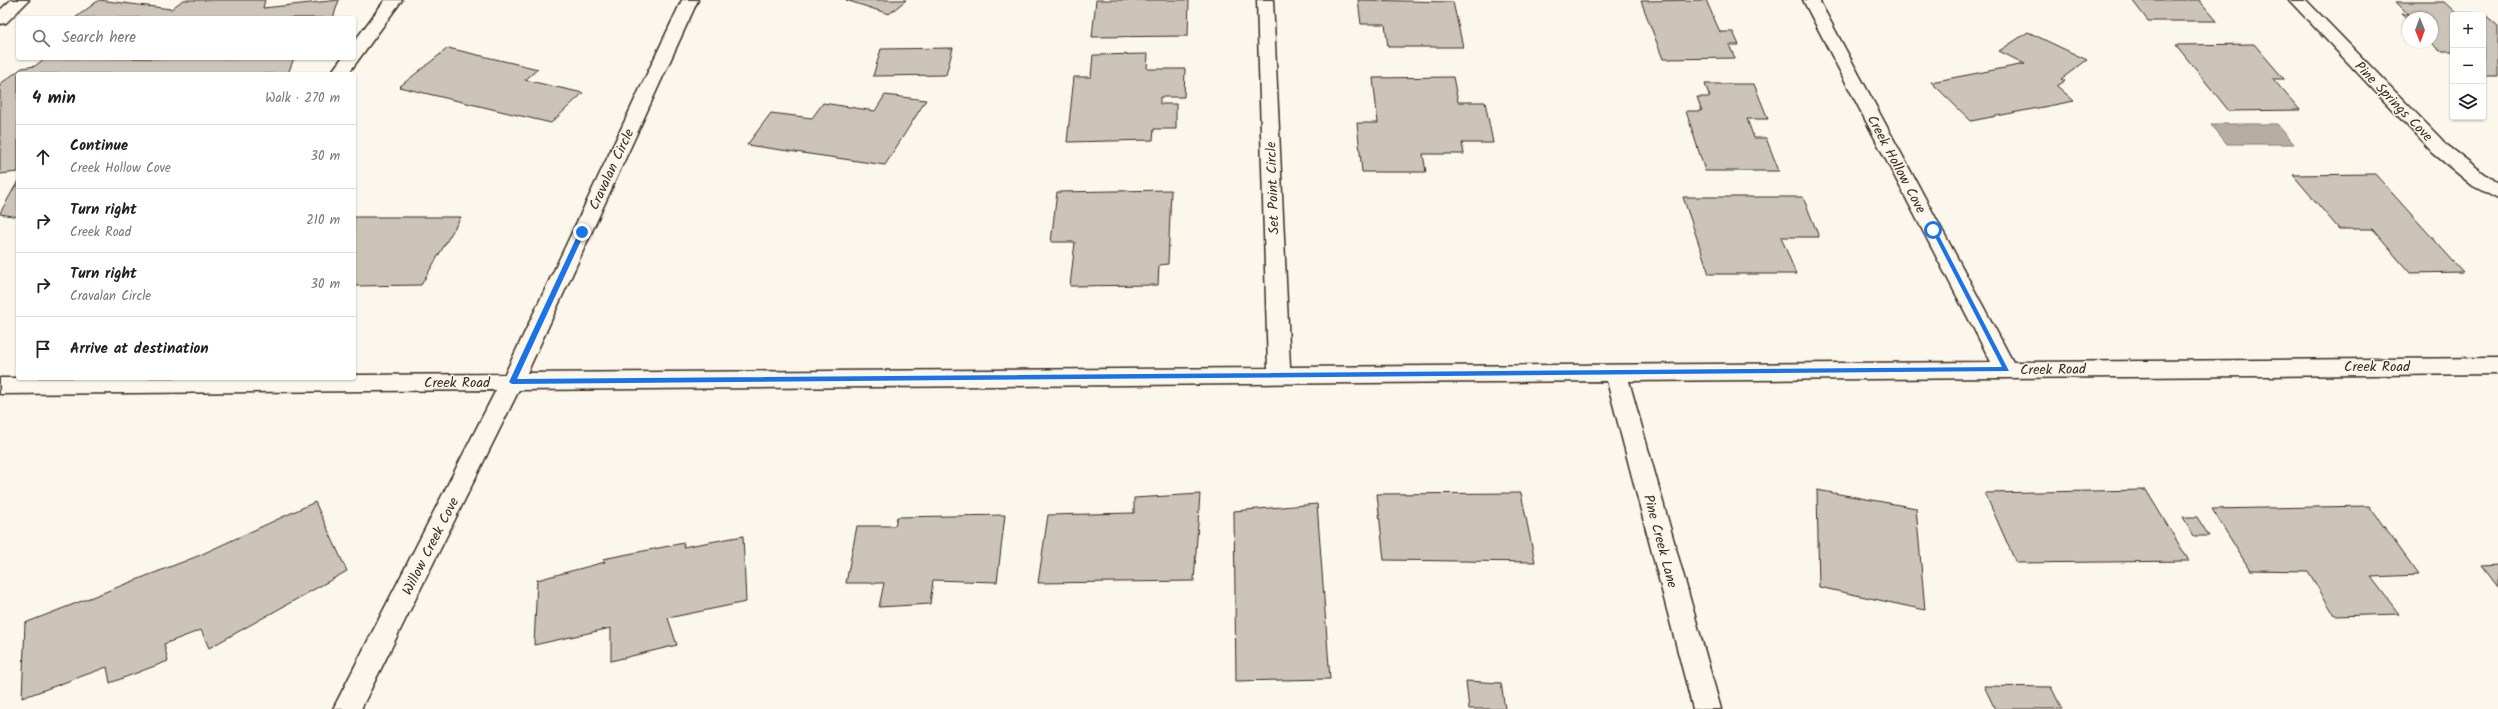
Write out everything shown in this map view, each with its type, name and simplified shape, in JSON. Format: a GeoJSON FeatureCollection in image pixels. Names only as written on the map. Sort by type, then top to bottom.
{"type":"FeatureCollection","features":[{"type":"Feature","properties":{"kind":"street"},"geometry":{"type":"LineString","coordinates":[[0,19],[21,0]]}},
{"type":"Feature","properties":{"kind":"street"},"geometry":{"type":"LineString","coordinates":[[356,51],[394,0]]}},
{"type":"Feature","properties":{"kind":"street","name":"Cravalan Circle"},"geometry":{"type":"LineString","coordinates":[[512,382],[690,0]]}},
{"type":"Feature","properties":{"kind":"street","name":"Set Point Circle"},"geometry":{"type":"LineString","coordinates":[[1265,0],[1279,376]]}},
{"type":"Feature","properties":{"kind":"street","name":"Creek Hollow Cove"},"geometry":{"type":"LineString","coordinates":[[1811,0],[2006,370]]}},
{"type":"Feature","properties":{"kind":"street","name":"Pine Springs Cove"},"geometry":{"type":"LineString","coordinates":[[2297,0],[2440,149],[2480,182],[2498,193]]}},
{"type":"Feature","properties":{"kind":"street"},"geometry":{"type":"LineString","coordinates":[[340,72],[350,60]]}},
{"type":"Feature","properties":{"kind":"street","name":"Creek Road"},"geometry":{"type":"LineString","coordinates":[[0,386],[111,382],[512,382],[2498,366]]}},
{"type":"Feature","properties":{"kind":"street","name":"Pine Creek Lane"},"geometry":{"type":"LineString","coordinates":[[1616,373],[1707,709]]}},
{"type":"Feature","properties":{"kind":"street","name":"Willow Creek Cove"},"geometry":{"type":"LineString","coordinates":[[347,709],[512,382]]}},
{"type":"Feature","properties":{"kind":"shaded area"},"geometry":{"type":"Polygon","coordinates":[[[2211,124],[2277,124],[2294,144],[2227,144],[2211,124]]]}},
{"type":"Feature","properties":{"kind":"building"},"geometry":{"type":"Polygon","coordinates":[[[99,0],[171,9],[183,0],[265,0],[263,8],[339,0],[334,16],[78,16],[99,0]]]}},
{"type":"Feature","properties":{"kind":"building"},"geometry":{"type":"Polygon","coordinates":[[[846,0],[906,0],[889,14],[846,0]]]}},
{"type":"Feature","properties":{"kind":"building"},"geometry":{"type":"Polygon","coordinates":[[[1096,0],[1189,0],[1188,36],[1092,37],[1096,0]]]}},
{"type":"Feature","properties":{"kind":"building"},"geometry":{"type":"Polygon","coordinates":[[[1358,0],[1453,2],[1463,47],[1388,47],[1385,24],[1361,24],[1358,0]]]}},
{"type":"Feature","properties":{"kind":"building"},"geometry":{"type":"Polygon","coordinates":[[[1706,0],[1720,32],[1733,32],[1739,45],[1729,45],[1735,58],[1663,59],[1641,1],[1706,0]]]}},
{"type":"Feature","properties":{"kind":"building"},"geometry":{"type":"Polygon","coordinates":[[[2132,0],[2199,0],[2217,21],[2148,21],[2132,0]]]}},
{"type":"Feature","properties":{"kind":"building"},"geometry":{"type":"Polygon","coordinates":[[[2396,2],[2444,2],[2455,12],[2450,12],[2450,51],[2440,51],[2437,48],[2438,48],[2438,12],[2406,12],[2396,2]]]}},
{"type":"Feature","properties":{"kind":"building"},"geometry":{"type":"Polygon","coordinates":[[[2486,16],[2498,26],[2498,76],[2486,76],[2486,16]]]}},
{"type":"Feature","properties":{"kind":"building"},"geometry":{"type":"Polygon","coordinates":[[[2028,32],[2087,60],[2061,79],[2065,81],[2057,86],[2074,101],[1971,121],[1931,82],[2025,64],[1999,51],[2028,32]]]}},
{"type":"Feature","properties":{"kind":"building"},"geometry":{"type":"Polygon","coordinates":[[[2254,44],[2284,79],[2273,79],[2300,110],[2229,111],[2176,45],[2254,44]]]}},
{"type":"Feature","properties":{"kind":"building"},"geometry":{"type":"Polygon","coordinates":[[[448,48],[538,69],[525,80],[583,93],[551,123],[399,87],[448,48]]]}},
{"type":"Feature","properties":{"kind":"building"},"geometry":{"type":"Polygon","coordinates":[[[953,48],[946,75],[873,76],[881,49],[953,48]]]}},
{"type":"Feature","properties":{"kind":"building"},"geometry":{"type":"Polygon","coordinates":[[[1148,54],[1147,69],[1185,69],[1184,97],[1160,97],[1160,104],[1176,104],[1176,129],[1154,129],[1153,140],[1067,142],[1074,77],[1091,77],[1093,55],[1148,54]]]}},
{"type":"Feature","properties":{"kind":"building"},"geometry":{"type":"Polygon","coordinates":[[[42,60],[293,60],[289,72],[16,72],[22,68],[35,66],[42,60]]]}},
{"type":"Feature","properties":{"kind":"building"},"geometry":{"type":"Polygon","coordinates":[[[16,72],[16,172],[0,174],[0,84],[16,72]]]}},
{"type":"Feature","properties":{"kind":"building"},"geometry":{"type":"Polygon","coordinates":[[[1453,77],[1458,102],[1485,102],[1493,143],[1462,143],[1464,154],[1423,154],[1426,172],[1362,172],[1357,123],[1378,123],[1373,78],[1453,77]]]}},
{"type":"Feature","properties":{"kind":"building"},"geometry":{"type":"Polygon","coordinates":[[[1705,84],[1754,84],[1768,119],[1747,119],[1754,138],[1766,138],[1779,171],[1705,171],[1686,111],[1702,111],[1697,97],[1710,97],[1705,84]]]}},
{"type":"Feature","properties":{"kind":"building"},"geometry":{"type":"Polygon","coordinates":[[[885,95],[926,100],[885,165],[747,145],[771,113],[812,118],[823,103],[875,111],[885,95]]]}},
{"type":"Feature","properties":{"kind":"building"},"geometry":{"type":"Polygon","coordinates":[[[2375,174],[2463,272],[2410,273],[2372,229],[2339,229],[2293,175],[2375,174]]]}},
{"type":"Feature","properties":{"kind":"building"},"geometry":{"type":"Polygon","coordinates":[[[16,185],[16,217],[0,213],[16,185]]]}},
{"type":"Feature","properties":{"kind":"building"},"geometry":{"type":"Polygon","coordinates":[[[1171,190],[1168,264],[1159,265],[1158,285],[1070,286],[1075,242],[1051,242],[1057,192],[1171,190]]]}},
{"type":"Feature","properties":{"kind":"building"},"geometry":{"type":"Polygon","coordinates":[[[1683,197],[1803,197],[1819,237],[1781,237],[1796,274],[1709,274],[1683,197]]]}},
{"type":"Feature","properties":{"kind":"building"},"geometry":{"type":"Polygon","coordinates":[[[356,217],[461,217],[421,285],[356,286],[356,217]]]}},
{"type":"Feature","properties":{"kind":"building"},"geometry":{"type":"Polygon","coordinates":[[[1817,490],[1916,508],[1925,610],[1819,587],[1817,490]]]}},
{"type":"Feature","properties":{"kind":"building"},"geometry":{"type":"Polygon","coordinates":[[[2146,490],[2189,561],[2016,563],[1985,493],[2146,490]]]}},
{"type":"Feature","properties":{"kind":"building"},"geometry":{"type":"Polygon","coordinates":[[[1521,493],[1535,562],[1384,560],[1377,494],[1521,493]]]}},
{"type":"Feature","properties":{"kind":"building"},"geometry":{"type":"Polygon","coordinates":[[[1200,494],[1194,581],[1038,583],[1048,515],[1134,513],[1134,498],[1200,494]]]}},
{"type":"Feature","properties":{"kind":"building"},"geometry":{"type":"Polygon","coordinates":[[[315,502],[347,571],[209,648],[201,630],[164,644],[168,661],[110,683],[107,667],[22,698],[25,623],[198,556],[315,502]]]}},
{"type":"Feature","properties":{"kind":"building"},"geometry":{"type":"Polygon","coordinates":[[[1317,504],[1330,679],[1236,681],[1234,511],[1317,504]]]}},
{"type":"Feature","properties":{"kind":"building"},"geometry":{"type":"Polygon","coordinates":[[[2369,506],[2419,575],[2371,577],[2399,614],[2335,616],[2308,571],[2250,570],[2212,509],[2369,506]]]}},
{"type":"Feature","properties":{"kind":"building"},"geometry":{"type":"Polygon","coordinates":[[[1005,515],[997,582],[933,580],[930,604],[879,607],[884,583],[846,583],[857,526],[895,526],[897,517],[1005,515]]]}},
{"type":"Feature","properties":{"kind":"building"},"geometry":{"type":"Polygon","coordinates":[[[2183,517],[2197,517],[2209,536],[2194,536],[2183,517]]]}},
{"type":"Feature","properties":{"kind":"building"},"geometry":{"type":"Polygon","coordinates":[[[743,536],[746,602],[668,618],[677,645],[611,661],[611,628],[534,645],[537,580],[605,562],[603,559],[684,543],[683,547],[743,536]]]}},
{"type":"Feature","properties":{"kind":"building"},"geometry":{"type":"Polygon","coordinates":[[[2498,565],[2498,587],[2482,566],[2498,565]]]}},
{"type":"Feature","properties":{"kind":"building"},"geometry":{"type":"Polygon","coordinates":[[[1466,681],[1501,683],[1505,709],[1469,709],[1466,681]]]}},
{"type":"Feature","properties":{"kind":"building"},"geometry":{"type":"Polygon","coordinates":[[[1984,686],[2051,687],[2062,709],[1995,709],[1984,686]]]}},
{"type":"Feature","properties":{"kind":"route"},"geometry":{"type":"LineString","coordinates":[[582,232],[512,382],[2006,370],[1933,230]]}}]}
